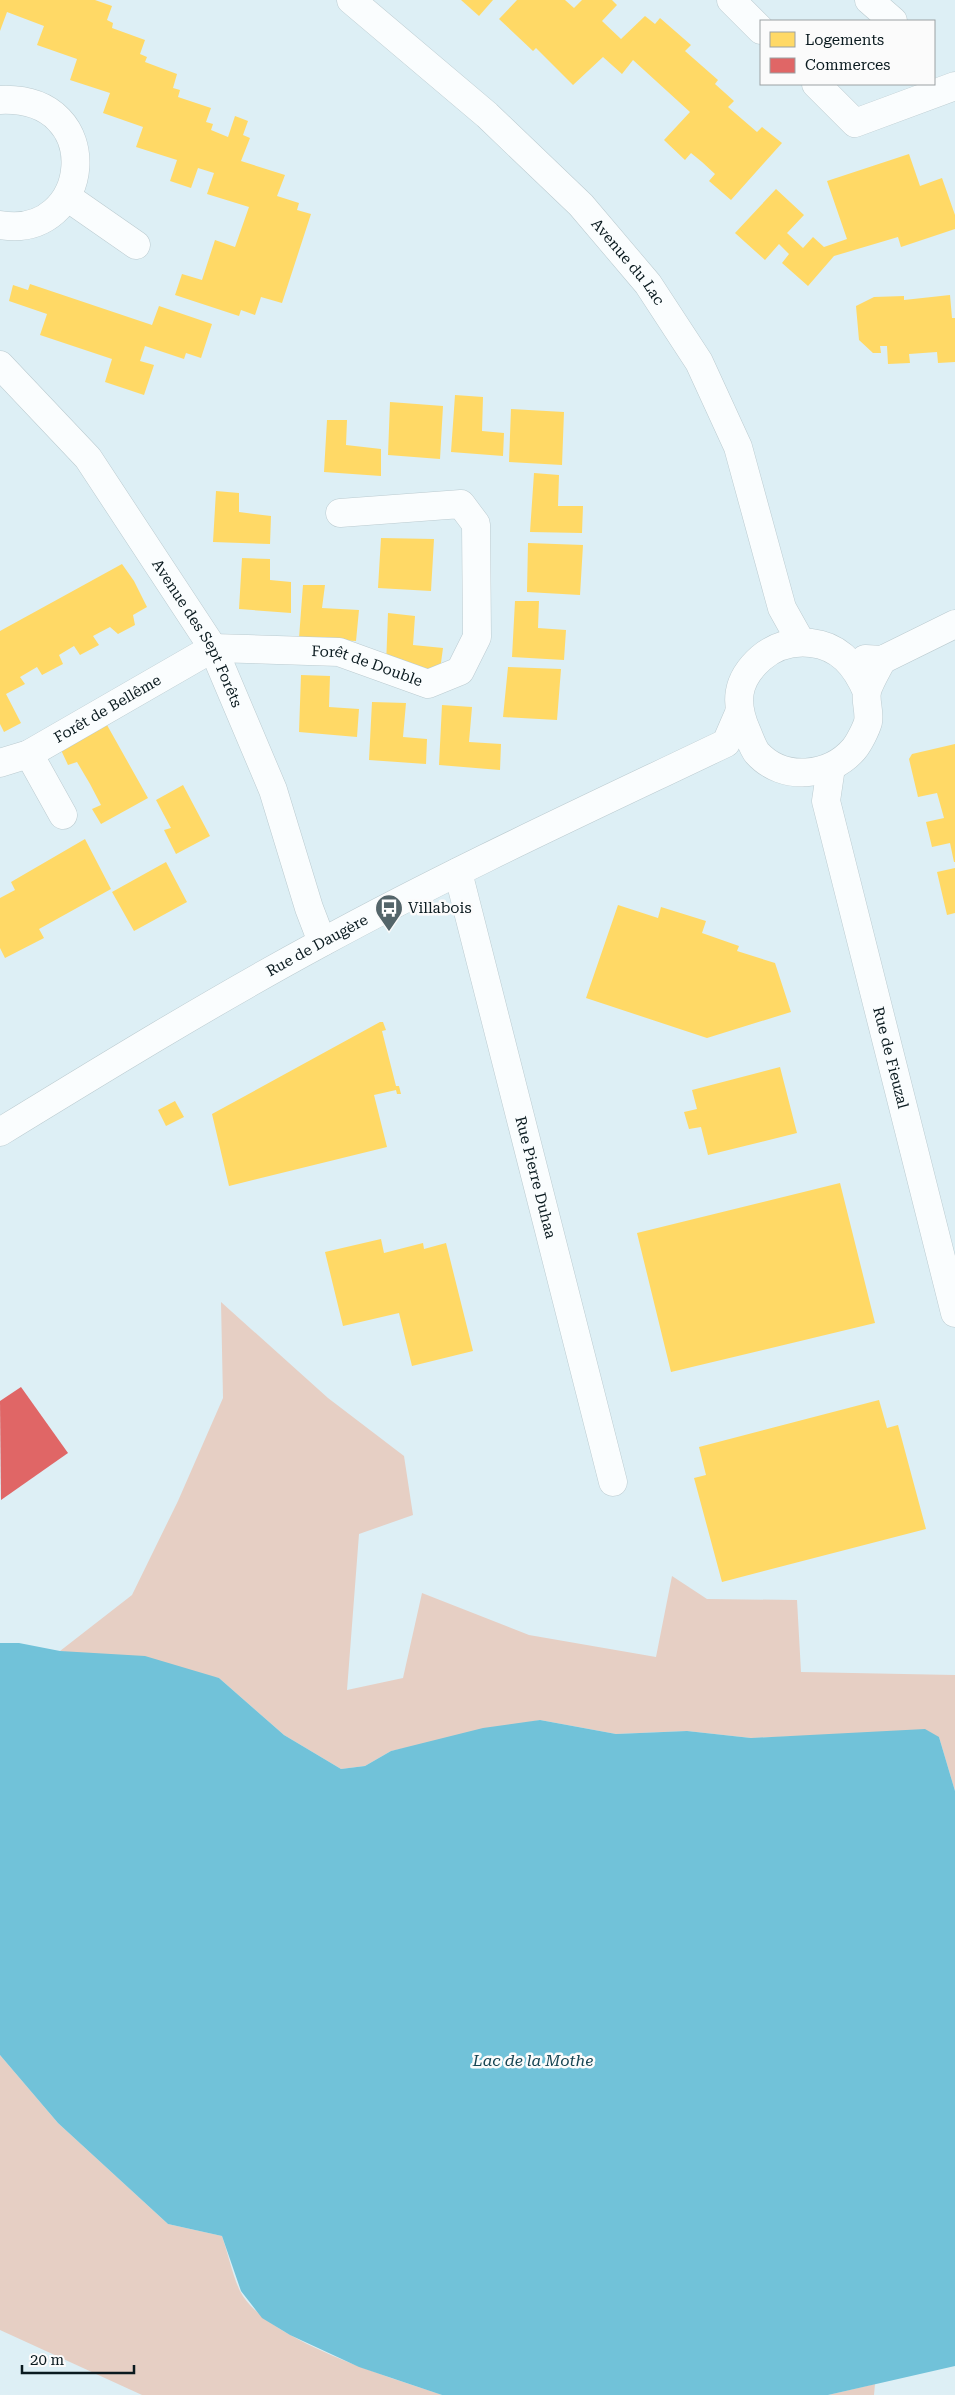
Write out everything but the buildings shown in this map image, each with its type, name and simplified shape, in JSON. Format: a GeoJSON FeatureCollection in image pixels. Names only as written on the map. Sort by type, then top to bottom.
{"type":"FeatureCollection","features":[{"type":"Feature","properties":{"kind":"street","name":"Avenue du Lac"},"geometry":{"type":"LineString","coordinates":[[351,0],[487,115],[581,205],[648,284],[699,362],[738,447],[782,608],[801,642]]}},
{"type":"Feature","properties":{"kind":"street"},"geometry":{"type":"LineString","coordinates":[[732,0],[760,29]]}},
{"type":"Feature","properties":{"kind":"street"},"geometry":{"type":"LineString","coordinates":[[870,0],[892,20]]}},
{"type":"Feature","properties":{"kind":"street"},"geometry":{"type":"LineString","coordinates":[[817,85],[855,123],[939,88]]}},
{"type":"Feature","properties":{"kind":"street"},"geometry":{"type":"LineString","coordinates":[[0,100],[20,99],[40,105],[58,117],[66,129],[76,156],[75,177],[67,197],[53,213],[34,224],[13,228],[0,225]]}},
{"type":"Feature","properties":{"kind":"street"},"geometry":{"type":"LineString","coordinates":[[67,197],[136,245]]}},
{"type":"Feature","properties":{"kind":"street","name":"Avenue des Sept Forêts"},"geometry":{"type":"LineString","coordinates":[[0,365],[88,458],[213,648],[273,790],[309,908],[322,942]]}},
{"type":"Feature","properties":{"kind":"street","name":"Forêt de Double"},"geometry":{"type":"LineString","coordinates":[[213,648],[338,652],[428,684],[460,672],[478,637],[476,524],[461,504],[340,513]]}},
{"type":"Feature","properties":{"kind":"street"},"geometry":{"type":"LineString","coordinates":[[768,653],[782,608]]}},
{"type":"Feature","properties":{"kind":"street"},"geometry":{"type":"LineString","coordinates":[[846,657],[859,673],[867,692],[868,721],[855,748],[831,767],[812,773],[792,772],[772,765],[756,752],[726,743],[738,713],[739,696],[745,679],[754,664],[768,653],[784,645],[801,642],[817,643],[846,657],[882,660],[955,624]]}},
{"type":"Feature","properties":{"kind":"street","name":"Forêt de Bellême"},"geometry":{"type":"LineString","coordinates":[[0,763],[30,754],[213,648]]}},
{"type":"Feature","properties":{"kind":"street"},"geometry":{"type":"LineString","coordinates":[[867,692],[882,660]]}},
{"type":"Feature","properties":{"kind":"street"},"geometry":{"type":"LineString","coordinates":[[738,713],[756,752]]}},
{"type":"Feature","properties":{"kind":"street","name":"Rue de Daugère"},"geometry":{"type":"LineString","coordinates":[[0,1132],[322,942],[458,872],[726,743]]}},
{"type":"Feature","properties":{"kind":"street"},"geometry":{"type":"LineString","coordinates":[[30,754],[63,815]]}},
{"type":"Feature","properties":{"kind":"street","name":"Rue de Fieuzal"},"geometry":{"type":"LineString","coordinates":[[831,767],[826,801],[955,1313]]}},
{"type":"Feature","properties":{"kind":"street"},"geometry":{"type":"LineString","coordinates":[[792,772],[826,801]]}},
{"type":"Feature","properties":{"kind":"street","name":"Rue Pierre Duhaa"},"geometry":{"type":"LineString","coordinates":[[458,872],[613,1482]]}},
{"type":"Feature","properties":{"kind":"shaded area"},"geometry":{"type":"Polygon","coordinates":[[[221,1302],[328,1398],[404,1456],[413,1515],[359,1534],[347,1690],[403,1678],[422,1593],[529,1635],[656,1657],[672,1576],[707,1599],[797,1600],[801,1672],[955,1675],[955,1791],[939,1737],[862,1734],[751,1738],[687,1731],[616,1734],[540,1720],[391,1751],[365,1766],[341,1769],[284,1735],[219,1678],[60,1651],[132,1595],[178,1501],[223,1398],[221,1302]]]}},
{"type":"Feature","properties":{"kind":"shaded area"},"geometry":{"type":"Polygon","coordinates":[[[0,2055],[58,2123],[168,2224],[222,2236],[240,2291],[254,2309],[275,2326],[331,2355],[442,2395],[142,2395],[0,2330],[0,2055]]]}},
{"type":"Feature","properties":{"kind":"shaded area"},"geometry":{"type":"Polygon","coordinates":[[[875,2384],[874,2395],[828,2395],[875,2384]]]}},
{"type":"Feature","properties":{"kind":"water","name":"Lac de la Mothe"},"geometry":{"type":"Polygon","coordinates":[[[0,1643],[19,1643],[60,1651],[145,1656],[219,1678],[284,1735],[341,1769],[365,1766],[391,1751],[483,1728],[540,1720],[616,1734],[687,1731],[751,1738],[925,1729],[939,1737],[955,1791],[955,2366],[828,2395],[442,2395],[359,2367],[290,2335],[262,2318],[241,2291],[222,2236],[168,2224],[58,2123],[0,2055],[0,1643]]]}},
{"type":"Feature","properties":{"kind":"place","name":"Villabois"},"geometry":{"type":"Point","coordinates":[389,932]}}]}
